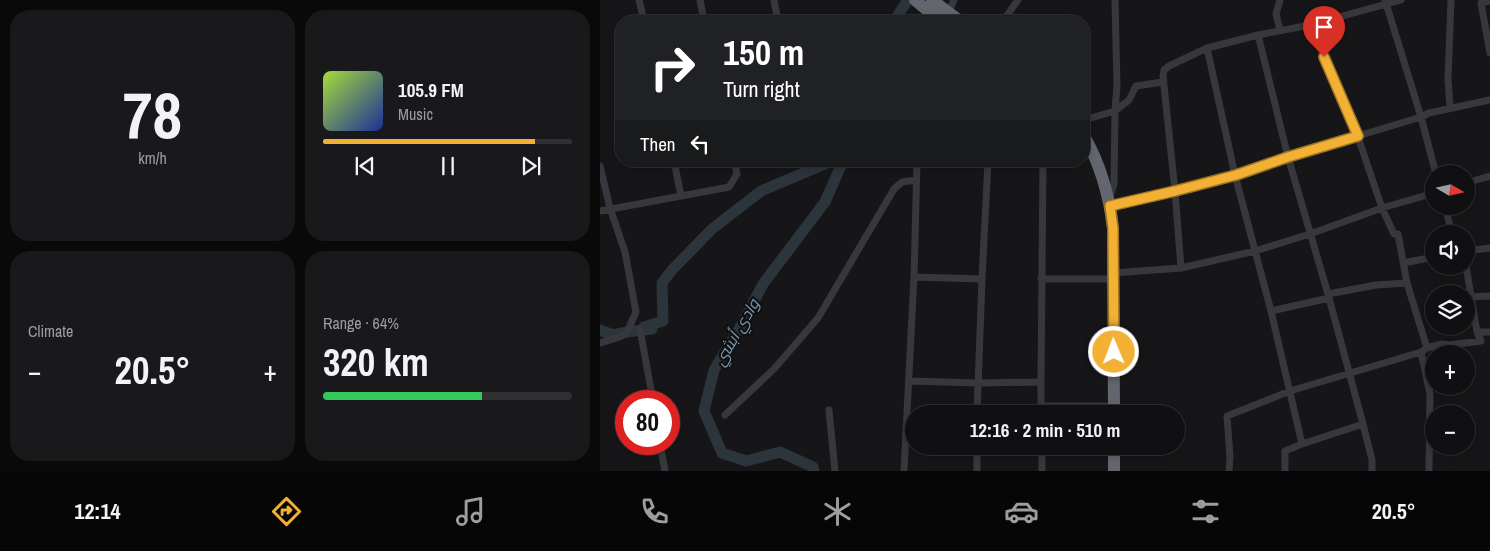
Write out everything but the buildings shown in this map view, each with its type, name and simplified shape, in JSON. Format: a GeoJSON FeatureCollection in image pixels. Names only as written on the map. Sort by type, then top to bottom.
{"type":"FeatureCollection","features":[{"type":"Feature","properties":{"kind":"highway"},"geometry":{"type":"LineString","coordinates":[[915,0],[942,14]]}},
{"type":"Feature","properties":{"kind":"highway"},"geometry":{"type":"LineString","coordinates":[[1090,149],[1101,172],[1110,203],[1113,228],[1109,276]]}},
{"type":"Feature","properties":{"kind":"highway"},"geometry":{"type":"LineString","coordinates":[[1090,166],[1102,203],[1109,276],[1111,373],[1109,405]]}},
{"type":"Feature","properties":{"kind":"highway"},"geometry":{"type":"LineString","coordinates":[[1106,455],[1106,471]]}},
{"type":"Feature","properties":{"kind":"highway"},"geometry":{"type":"LineString","coordinates":[[1114,455],[1114,471]]}},
{"type":"Feature","properties":{"kind":"street"},"geometry":{"type":"LineString","coordinates":[[639,0],[643,15]]}},
{"type":"Feature","properties":{"kind":"street"},"geometry":{"type":"LineString","coordinates":[[700,0],[703,15]]}},
{"type":"Feature","properties":{"kind":"street"},"geometry":{"type":"LineString","coordinates":[[774,0],[777,15]]}},
{"type":"Feature","properties":{"kind":"street"},"geometry":{"type":"LineString","coordinates":[[942,14],[954,0]]}},
{"type":"Feature","properties":{"kind":"street"},"geometry":{"type":"LineString","coordinates":[[1007,15],[1018,0]]}},
{"type":"Feature","properties":{"kind":"street"},"geometry":{"type":"LineString","coordinates":[[1115,0],[1117,85],[1114,184],[1110,203],[1175,191],[1236,175],[1429,113],[1490,100]]}},
{"type":"Feature","properties":{"kind":"street"},"geometry":{"type":"LineString","coordinates":[[1280,0],[1276,14],[1280,30]]}},
{"type":"Feature","properties":{"kind":"street"},"geometry":{"type":"LineString","coordinates":[[1181,268],[1163,82],[1164,70],[1207,48],[1280,30],[1310,25],[1385,2],[1400,0]]}},
{"type":"Feature","properties":{"kind":"street"},"geometry":{"type":"LineString","coordinates":[[1450,108],[1448,79],[1451,0]]}},
{"type":"Feature","properties":{"kind":"street"},"geometry":{"type":"LineString","coordinates":[[1490,1],[1481,3],[1489,36],[1490,53]]}},
{"type":"Feature","properties":{"kind":"street"},"geometry":{"type":"LineString","coordinates":[[1385,2],[1421,117],[1434,165]]}},
{"type":"Feature","properties":{"kind":"street"},"geometry":{"type":"LineString","coordinates":[[1310,25],[1358,136],[1382,208],[1394,234],[1398,234],[1407,282],[1424,350],[1425,371]]}},
{"type":"Feature","properties":{"kind":"street"},"geometry":{"type":"LineString","coordinates":[[1258,35],[1288,157],[1350,372],[1372,460],[1372,471]]}},
{"type":"Feature","properties":{"kind":"street"},"geometry":{"type":"LineString","coordinates":[[1207,48],[1302,444]]}},
{"type":"Feature","properties":{"kind":"street"},"geometry":{"type":"LineString","coordinates":[[1090,118],[1115,111],[1129,100],[1136,86],[1163,82]]}},
{"type":"Feature","properties":{"kind":"street"},"geometry":{"type":"LineString","coordinates":[[600,166],[610,208],[625,252],[636,312],[627,332],[620,337],[600,342]]}},
{"type":"Feature","properties":{"kind":"street"},"geometry":{"type":"LineString","coordinates":[[675,167],[681,196]]}},
{"type":"Feature","properties":{"kind":"street"},"geometry":{"type":"LineString","coordinates":[[600,211],[729,186],[737,174],[735,167]]}},
{"type":"Feature","properties":{"kind":"street"},"geometry":{"type":"LineString","coordinates":[[904,471],[914,277],[916,167]]}},
{"type":"Feature","properties":{"kind":"street"},"geometry":{"type":"LineString","coordinates":[[977,405],[988,167]]}},
{"type":"Feature","properties":{"kind":"street"},"geometry":{"type":"LineString","coordinates":[[1042,405],[1043,167]]}},
{"type":"Feature","properties":{"kind":"street"},"geometry":{"type":"LineString","coordinates":[[1475,180],[1490,176]]}},
{"type":"Feature","properties":{"kind":"street"},"geometry":{"type":"LineString","coordinates":[[725,415],[774,369],[818,318],[894,189],[902,182],[916,180]]}},
{"type":"Feature","properties":{"kind":"street"},"geometry":{"type":"LineString","coordinates":[[1041,278],[1109,276],[1181,268],[1255,251],[1310,234],[1382,208],[1425,196]]}},
{"type":"Feature","properties":{"kind":"street"},"geometry":{"type":"LineString","coordinates":[[1475,250],[1490,248]]}},
{"type":"Feature","properties":{"kind":"street"},"geometry":{"type":"LineString","coordinates":[[1403,263],[1425,259]]}},
{"type":"Feature","properties":{"kind":"street"},"geometry":{"type":"LineString","coordinates":[[914,277],[982,278]]}},
{"type":"Feature","properties":{"kind":"street"},"geometry":{"type":"LineString","coordinates":[[1271,311],[1376,285],[1407,282]]}},
{"type":"Feature","properties":{"kind":"street"},"geometry":{"type":"LineString","coordinates":[[1475,297],[1490,296]]}},
{"type":"Feature","properties":{"kind":"street"},"geometry":{"type":"LineString","coordinates":[[1439,345],[1482,340],[1477,332],[1475,322]]}},
{"type":"Feature","properties":{"kind":"street"},"geometry":{"type":"LineString","coordinates":[[640,329],[651,390]]}},
{"type":"Feature","properties":{"kind":"street"},"geometry":{"type":"LineString","coordinates":[[1477,332],[1490,332]]}},
{"type":"Feature","properties":{"kind":"street"},"geometry":{"type":"LineString","coordinates":[[1229,471],[1230,457],[1227,416],[1290,391],[1424,350]]}},
{"type":"Feature","properties":{"kind":"street"},"geometry":{"type":"LineString","coordinates":[[909,381],[978,384],[1041,382]]}},
{"type":"Feature","properties":{"kind":"street"},"geometry":{"type":"LineString","coordinates":[[1429,471],[1430,395]]}},
{"type":"Feature","properties":{"kind":"street"},"geometry":{"type":"LineString","coordinates":[[829,410],[835,471]]}},
{"type":"Feature","properties":{"kind":"street"},"geometry":{"type":"LineString","coordinates":[[1285,471],[1285,451],[1363,424]]}},
{"type":"Feature","properties":{"kind":"street"},"geometry":{"type":"LineString","coordinates":[[662,455],[665,471]]}},
{"type":"Feature","properties":{"kind":"street"},"geometry":{"type":"LineString","coordinates":[[977,455],[977,471]]}},
{"type":"Feature","properties":{"kind":"street"},"geometry":{"type":"LineString","coordinates":[[1042,455],[1042,471]]}},
{"type":"Feature","properties":{"kind":"waterway","name":"وادي أبشي"},"geometry":{"type":"LineString","coordinates":[[898,15],[908,0]]}},
{"type":"Feature","properties":{"kind":"waterway"},"geometry":{"type":"LineString","coordinates":[[644,327],[663,321],[662,283],[712,229],[761,191],[818,167]]}},
{"type":"Feature","properties":{"kind":"waterway","name":"وادي أبشي"},"geometry":{"type":"LineString","coordinates":[[814,471],[813,467],[780,452],[746,461],[722,453],[704,411],[714,370],[742,324],[763,284],[825,202],[840,167]]}},
{"type":"Feature","properties":{"kind":"waterway"},"geometry":{"type":"LineString","coordinates":[[600,330],[613,335],[652,329]]}},
{"type":"Feature","properties":{"kind":"route"},"geometry":{"type":"LineString","coordinates":[[1114,352],[1113,228],[1110,206],[1236,175],[1358,136],[1324,57]]}}]}
